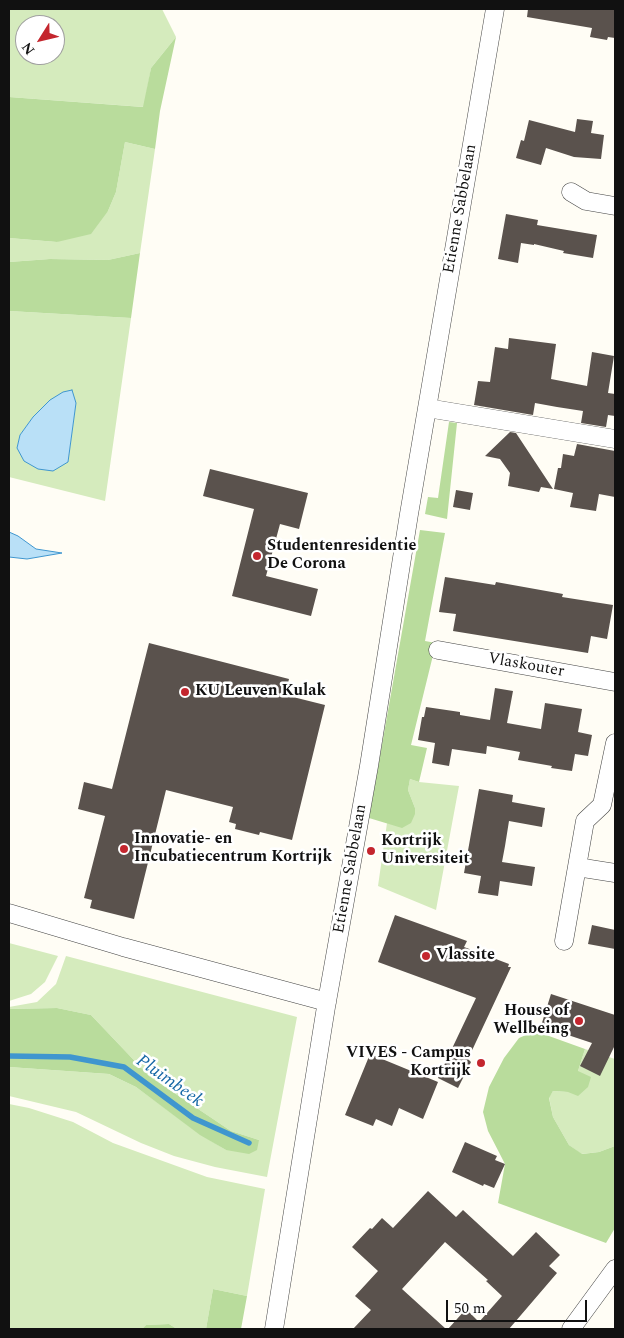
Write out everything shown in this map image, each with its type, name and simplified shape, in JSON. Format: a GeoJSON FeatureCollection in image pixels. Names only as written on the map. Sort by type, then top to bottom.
{"type":"FeatureCollection","features":[{"type":"Feature","properties":{"kind":"street","name":"Etienne Sabbelaan"},"geometry":{"type":"LineString","coordinates":[[274,1329],[328,1002],[370,766],[427,408],[495,9]]}},
{"type":"Feature","properties":{"kind":"street"},"geometry":{"type":"LineString","coordinates":[[571,192],[586,201],[615,206]]}},
{"type":"Feature","properties":{"kind":"street"},"geometry":{"type":"LineString","coordinates":[[427,408],[615,440]]}},
{"type":"Feature","properties":{"kind":"street","name":"Vlaskouter"},"geometry":{"type":"LineString","coordinates":[[438,650],[615,682]]}},
{"type":"Feature","properties":{"kind":"street"},"geometry":{"type":"LineString","coordinates":[[564,941],[586,821],[602,805],[615,746]]}},
{"type":"Feature","properties":{"kind":"street"},"geometry":{"type":"LineString","coordinates":[[577,867],[615,873]]}},
{"type":"Feature","properties":{"kind":"street"},"geometry":{"type":"LineString","coordinates":[[9,913],[123,947],[328,1002]]}},
{"type":"Feature","properties":{"kind":"street"},"geometry":{"type":"LineString","coordinates":[[571,1329],[615,1268]]}},
{"type":"Feature","properties":{"kind":"green space"},"geometry":{"type":"Polygon","coordinates":[[[9,9],[162,9],[176,37],[151,68],[144,107],[9,97],[9,9]]]}},
{"type":"Feature","properties":{"kind":"green space"},"geometry":{"type":"Polygon","coordinates":[[[176,37],[160,111],[155,149],[125,142],[116,192],[108,211],[91,234],[57,242],[9,238],[9,97],[143,107],[151,68],[176,37]]]}},
{"type":"Feature","properties":{"kind":"green space"},"geometry":{"type":"Polygon","coordinates":[[[125,142],[155,149],[140,253],[108,260],[50,259],[9,262],[9,238],[57,242],[108,211],[116,192],[125,142]]]}},
{"type":"Feature","properties":{"kind":"green space"},"geometry":{"type":"Polygon","coordinates":[[[140,253],[131,318],[9,311],[9,262],[50,259],[108,260],[140,253]]]}},
{"type":"Feature","properties":{"kind":"green space"},"geometry":{"type":"Polygon","coordinates":[[[9,311],[131,318],[105,501],[9,477],[9,311]],[[76,403],[33,417],[20,435],[17,448],[68,462],[76,403]]]}},
{"type":"Feature","properties":{"kind":"green space"},"geometry":{"type":"Polygon","coordinates":[[[449,422],[457,423],[447,519],[425,514],[428,497],[438,498],[449,422]]]}},
{"type":"Feature","properties":{"kind":"green space"},"geometry":{"type":"Polygon","coordinates":[[[420,530],[445,533],[425,641],[436,643],[411,745],[427,748],[419,782],[410,779],[408,790],[415,808],[415,814],[411,823],[402,828],[369,818],[420,530]]]}},
{"type":"Feature","properties":{"kind":"green space"},"geometry":{"type":"Polygon","coordinates":[[[410,779],[419,782],[459,786],[436,910],[378,886],[387,823],[402,827],[415,808],[408,790],[410,779]]]}},
{"type":"Feature","properties":{"kind":"green space"},"geometry":{"type":"Polygon","coordinates":[[[9,943],[58,956],[45,982],[31,994],[9,1001],[9,943]]]}},
{"type":"Feature","properties":{"kind":"green space"},"geometry":{"type":"Polygon","coordinates":[[[66,956],[297,1017],[267,1177],[215,1167],[174,1156],[141,1143],[76,1112],[9,1096],[9,1067],[109,1074],[136,1087],[200,1134],[226,1150],[259,1140],[231,1131],[149,1076],[91,1015],[57,1008],[9,1009],[9,1007],[37,1002],[56,984],[66,956]]]}},
{"type":"Feature","properties":{"kind":"green space"},"geometry":{"type":"Polygon","coordinates":[[[57,1008],[91,1015],[149,1076],[231,1131],[259,1140],[257,1150],[249,1154],[226,1150],[200,1135],[136,1087],[109,1074],[9,1067],[9,1009],[57,1008]]]}},
{"type":"Feature","properties":{"kind":"green space"},"geometry":{"type":"Polygon","coordinates":[[[535,1031],[585,1049],[578,1071],[591,1077],[588,1087],[578,1096],[568,1092],[553,1091],[549,1098],[553,1117],[569,1145],[582,1154],[599,1152],[615,1146],[615,1228],[606,1243],[498,1203],[505,1164],[488,1131],[483,1112],[489,1087],[504,1058],[519,1038],[535,1031]]]}},
{"type":"Feature","properties":{"kind":"green space"},"geometry":{"type":"Polygon","coordinates":[[[585,1049],[615,1059],[615,1146],[599,1152],[581,1154],[569,1145],[553,1117],[549,1097],[553,1091],[568,1092],[578,1071],[585,1049]]]}},
{"type":"Feature","properties":{"kind":"green space"},"geometry":{"type":"Polygon","coordinates":[[[9,1104],[29,1108],[73,1122],[113,1143],[207,1177],[265,1189],[247,1296],[213,1289],[206,1329],[177,1329],[169,1324],[146,1325],[142,1329],[9,1329],[9,1104]]]}},
{"type":"Feature","properties":{"kind":"green space"},"geometry":{"type":"Polygon","coordinates":[[[213,1289],[247,1296],[241,1329],[206,1329],[213,1289]]]}},
{"type":"Feature","properties":{"kind":"green space"},"geometry":{"type":"Polygon","coordinates":[[[169,1324],[177,1329],[142,1329],[146,1325],[169,1324]]]}},
{"type":"Feature","properties":{"kind":"water"},"geometry":{"type":"Polygon","coordinates":[[[72,390],[76,403],[68,462],[53,471],[38,469],[24,461],[17,448],[20,435],[33,417],[50,400],[63,392],[72,390]]]}},
{"type":"Feature","properties":{"kind":"water"},"geometry":{"type":"Polygon","coordinates":[[[9,532],[36,549],[62,553],[27,559],[9,557],[9,532]]]}},
{"type":"Feature","properties":{"kind":"building"},"geometry":{"type":"Polygon","coordinates":[[[528,9],[615,9],[615,38],[608,37],[607,40],[590,37],[592,28],[527,17],[528,9]]]}},
{"type":"Feature","properties":{"kind":"building"},"geometry":{"type":"Polygon","coordinates":[[[577,119],[593,121],[591,133],[604,135],[601,159],[574,157],[546,148],[541,165],[516,158],[521,140],[524,141],[529,120],[575,132],[577,119]]]}},
{"type":"Feature","properties":{"kind":"building"},"geometry":{"type":"Polygon","coordinates":[[[506,214],[538,220],[537,225],[597,235],[593,258],[563,253],[564,251],[534,244],[521,243],[518,263],[498,259],[506,214]]]}},
{"type":"Feature","properties":{"kind":"building"},"geometry":{"type":"Polygon","coordinates":[[[509,338],[556,344],[551,379],[587,386],[592,352],[614,356],[608,393],[615,394],[615,416],[608,415],[606,427],[581,423],[583,411],[535,403],[533,415],[474,405],[478,381],[490,382],[495,347],[508,349],[509,338]]]}},
{"type":"Feature","properties":{"kind":"building"},"geometry":{"type":"Polygon","coordinates":[[[510,432],[516,433],[553,489],[541,487],[539,492],[508,486],[510,473],[500,459],[485,456],[510,432]]]}},
{"type":"Feature","properties":{"kind":"building"},"geometry":{"type":"Polygon","coordinates":[[[577,444],[615,451],[615,497],[599,494],[596,511],[570,507],[573,493],[554,489],[558,468],[561,468],[563,454],[574,456],[577,444]]]}},
{"type":"Feature","properties":{"kind":"building","name":"Studentenresidentie De Corona"},"geometry":{"type":"Polygon","coordinates":[[[210,469],[308,493],[299,529],[280,524],[266,576],[318,589],[311,616],[232,596],[254,509],[203,496],[210,469]]]}},
{"type":"Feature","properties":{"kind":"building"},"geometry":{"type":"Polygon","coordinates":[[[456,490],[473,493],[470,510],[453,507],[456,490]]]}},
{"type":"Feature","properties":{"kind":"building"},"geometry":{"type":"Polygon","coordinates":[[[445,577],[495,585],[496,582],[563,594],[562,597],[613,605],[607,639],[591,636],[588,653],[453,631],[456,614],[439,612],[445,577]]]}},
{"type":"Feature","properties":{"kind":"building"},"geometry":{"type":"Polygon","coordinates":[[[149,643],[289,679],[285,695],[325,705],[292,840],[260,832],[259,835],[235,829],[236,824],[229,822],[233,807],[166,790],[134,919],[90,908],[92,900],[84,898],[105,816],[78,809],[84,782],[112,789],[149,643]]]}},
{"type":"Feature","properties":{"kind":"building"},"geometry":{"type":"Polygon","coordinates":[[[495,688],[513,691],[507,723],[541,729],[545,703],[582,709],[578,732],[592,735],[588,756],[575,754],[572,771],[518,760],[520,752],[487,746],[486,754],[452,749],[449,766],[432,763],[435,743],[418,740],[422,717],[424,717],[426,707],[460,712],[460,715],[490,720],[495,688]]]}},
{"type":"Feature","properties":{"kind":"building"},"geometry":{"type":"Polygon","coordinates":[[[479,789],[513,795],[512,802],[545,808],[542,827],[509,821],[502,862],[535,867],[532,886],[500,881],[498,896],[478,893],[481,876],[464,873],[479,789]]]}},
{"type":"Feature","properties":{"kind":"building"},"geometry":{"type":"Polygon","coordinates":[[[395,915],[467,941],[464,947],[509,964],[508,967],[511,967],[468,1059],[471,1062],[458,1088],[438,1078],[476,998],[378,962],[395,915]]]}},
{"type":"Feature","properties":{"kind":"building"},"geometry":{"type":"Polygon","coordinates":[[[592,925],[615,930],[615,949],[588,944],[592,925]]]}},
{"type":"Feature","properties":{"kind":"building","name":"House of Wellbeing"},"geometry":{"type":"Polygon","coordinates":[[[551,994],[615,1015],[615,1045],[600,1076],[580,1066],[592,1043],[541,1026],[551,994]]]}},
{"type":"Feature","properties":{"kind":"building"},"geometry":{"type":"Polygon","coordinates":[[[370,1054],[438,1082],[423,1119],[399,1108],[392,1126],[376,1119],[373,1126],[345,1115],[370,1054]]]}},
{"type":"Feature","properties":{"kind":"building"},"geometry":{"type":"Polygon","coordinates":[[[465,1142],[497,1156],[495,1160],[505,1164],[494,1188],[484,1184],[483,1186],[452,1172],[465,1142]]]}},
{"type":"Feature","properties":{"kind":"building"},"geometry":{"type":"Polygon","coordinates":[[[428,1191],[456,1217],[463,1210],[513,1256],[536,1232],[560,1255],[549,1266],[557,1273],[509,1329],[448,1329],[466,1309],[479,1322],[502,1296],[486,1281],[488,1280],[445,1242],[402,1289],[446,1329],[353,1329],[371,1310],[355,1296],[378,1271],[352,1247],[382,1218],[393,1228],[428,1191]]]}},
{"type":"Feature","properties":{"kind":"waterway","name":"Pluimbeek"},"geometry":{"type":"LineString","coordinates":[[9,1056],[70,1057],[124,1067],[193,1118],[249,1143]]}},
{"type":"Feature","properties":{"kind":"place","name":"Studentenresidentie De Corona"},"geometry":{"type":"Point","coordinates":[257,556]}},
{"type":"Feature","properties":{"kind":"place","name":"KU Leuven Kulak"},"geometry":{"type":"Point","coordinates":[185,692]}},
{"type":"Feature","properties":{"kind":"place","name":"Innovatie- en Incubatiecentrum Kortrijk"},"geometry":{"type":"Point","coordinates":[124,849]}},
{"type":"Feature","properties":{"kind":"place","name":"Kortrijk Universiteit"},"geometry":{"type":"Point","coordinates":[371,851]}},
{"type":"Feature","properties":{"kind":"place","name":"Vlassite"},"geometry":{"type":"Point","coordinates":[426,956]}},
{"type":"Feature","properties":{"kind":"place","name":"House of Wellbeing"},"geometry":{"type":"Point","coordinates":[579,1021]}},
{"type":"Feature","properties":{"kind":"place","name":"VIVES - Campus Kortrijk"},"geometry":{"type":"Point","coordinates":[481,1063]}}]}
